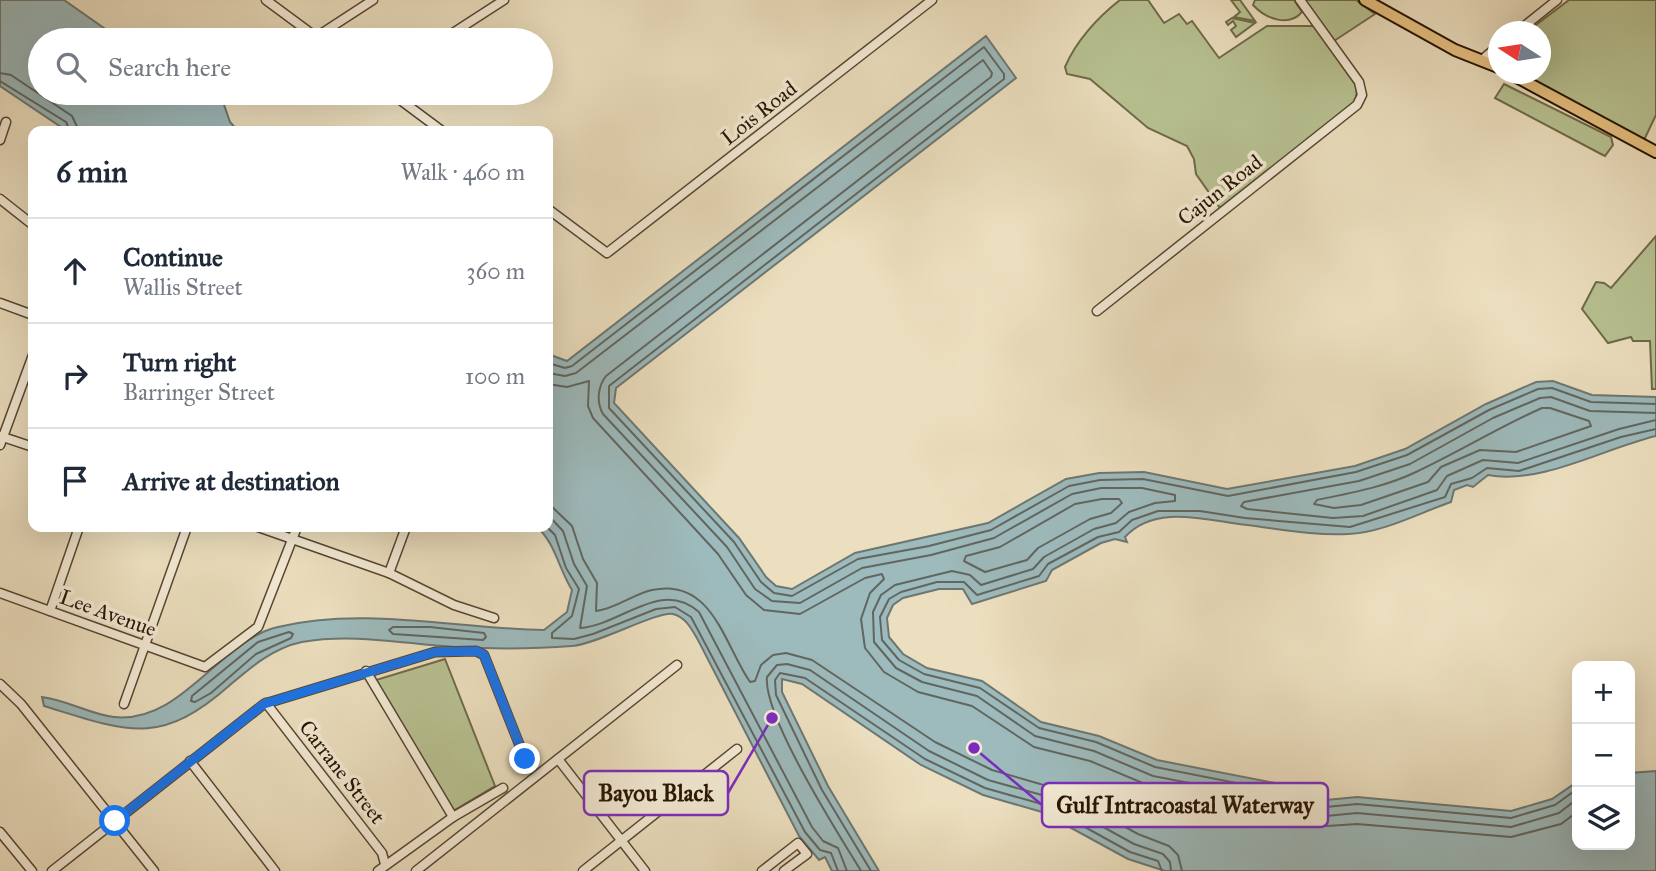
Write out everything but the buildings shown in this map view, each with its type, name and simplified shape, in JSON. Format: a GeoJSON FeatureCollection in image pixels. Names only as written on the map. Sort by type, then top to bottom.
{"type":"FeatureCollection","features":[{"type":"Feature","properties":{"kind":"main road"},"geometry":{"type":"LineString","coordinates":[[1365,0],[1455,50],[1488,62]]}},
{"type":"Feature","properties":{"kind":"main road"},"geometry":{"type":"LineString","coordinates":[[1530,84],[1656,152]]}},
{"type":"Feature","properties":{"kind":"street"},"geometry":{"type":"LineString","coordinates":[[266,0],[304,28]]}},
{"type":"Feature","properties":{"kind":"street"},"geometry":{"type":"LineString","coordinates":[[332,28],[373,0]]}},
{"type":"Feature","properties":{"kind":"street"},"geometry":{"type":"LineString","coordinates":[[461,28],[504,0]]}},
{"type":"Feature","properties":{"kind":"street","name":"Lois Road"},"geometry":{"type":"LineString","coordinates":[[553,213],[607,253],[932,0]]}},
{"type":"Feature","properties":{"kind":"street","name":"Cajun Road"},"geometry":{"type":"LineString","coordinates":[[1097,311],[1357,105],[1362,94],[1360,82],[1300,0]]}},
{"type":"Feature","properties":{"kind":"street"},"geometry":{"type":"LineString","coordinates":[[1531,21],[1557,0]]}},
{"type":"Feature","properties":{"kind":"street"},"geometry":{"type":"LineString","coordinates":[[1483,59],[1488,55]]}},
{"type":"Feature","properties":{"kind":"street"},"geometry":{"type":"LineString","coordinates":[[407,105],[435,126]]}},
{"type":"Feature","properties":{"kind":"street"},"geometry":{"type":"LineString","coordinates":[[0,140],[6,122]]}},
{"type":"Feature","properties":{"kind":"street"},"geometry":{"type":"LineString","coordinates":[[0,199],[28,221]]}},
{"type":"Feature","properties":{"kind":"street"},"geometry":{"type":"LineString","coordinates":[[0,303],[28,313]]}},
{"type":"Feature","properties":{"kind":"street"},"geometry":{"type":"LineString","coordinates":[[28,368],[1,440],[28,446]]}},
{"type":"Feature","properties":{"kind":"street"},"geometry":{"type":"LineString","coordinates":[[50,611],[77,532]]}},
{"type":"Feature","properties":{"kind":"street"},"geometry":{"type":"LineString","coordinates":[[124,704],[185,532]]}},
{"type":"Feature","properties":{"kind":"street"},"geometry":{"type":"LineString","coordinates":[[272,532],[389,573],[454,606],[494,618]]}},
{"type":"Feature","properties":{"kind":"street"},"geometry":{"type":"LineString","coordinates":[[292,539],[295,532]]}},
{"type":"Feature","properties":{"kind":"street"},"geometry":{"type":"LineString","coordinates":[[389,573],[404,532]]}},
{"type":"Feature","properties":{"kind":"street","name":"Lee Avenue"},"geometry":{"type":"LineString","coordinates":[[0,593],[205,667],[258,627],[292,539]]}},
{"type":"Feature","properties":{"kind":"street"},"geometry":{"type":"LineString","coordinates":[[52,871],[266,703],[435,652],[476,651],[484,655],[525,759]]}},
{"type":"Feature","properties":{"kind":"street"},"geometry":{"type":"LineString","coordinates":[[421,869],[677,665]]}},
{"type":"Feature","properties":{"kind":"street"},"geometry":{"type":"LineString","coordinates":[[366,671],[453,817]]}},
{"type":"Feature","properties":{"kind":"street"},"geometry":{"type":"LineString","coordinates":[[0,684],[10,691],[154,871]]}},
{"type":"Feature","properties":{"kind":"street","name":"Carrane Street"},"geometry":{"type":"LineString","coordinates":[[266,703],[382,853],[386,864]]}},
{"type":"Feature","properties":{"kind":"street"},"geometry":{"type":"LineString","coordinates":[[583,871],[737,749]]}},
{"type":"Feature","properties":{"kind":"street"},"geometry":{"type":"LineString","coordinates":[[558,759],[645,871]]}},
{"type":"Feature","properties":{"kind":"street"},"geometry":{"type":"LineString","coordinates":[[190,761],[275,871]]}},
{"type":"Feature","properties":{"kind":"street"},"geometry":{"type":"LineString","coordinates":[[378,871],[453,817],[503,788]]}},
{"type":"Feature","properties":{"kind":"street"},"geometry":{"type":"LineString","coordinates":[[0,832],[32,871]]}},
{"type":"Feature","properties":{"kind":"street"},"geometry":{"type":"LineString","coordinates":[[762,871],[798,844],[807,854],[784,871]]}},
{"type":"Feature","properties":{"kind":"green space"},"geometry":{"type":"Polygon","coordinates":[[[1120,0],[1148,0],[1164,23],[1179,14],[1187,24],[1192,21],[1219,58],[1267,26],[1314,26],[1357,86],[1356,102],[1220,208],[1196,174],[1194,159],[1187,146],[1148,128],[1090,79],[1067,74],[1065,67],[1081,39],[1120,0]]]}},
{"type":"Feature","properties":{"kind":"green space"},"geometry":{"type":"Polygon","coordinates":[[[1231,0],[1240,0],[1255,21],[1234,17],[1240,12],[1231,0]]]}},
{"type":"Feature","properties":{"kind":"green space"},"geometry":{"type":"Polygon","coordinates":[[[1255,0],[1294,0],[1302,12],[1290,19],[1277,19],[1258,10],[1253,5],[1255,0]]]}},
{"type":"Feature","properties":{"kind":"green space"},"geometry":{"type":"Polygon","coordinates":[[[1305,0],[1356,0],[1375,14],[1334,41],[1305,0]]]}},
{"type":"Feature","properties":{"kind":"green space"},"geometry":{"type":"Polygon","coordinates":[[[1569,0],[1656,0],[1656,115],[1645,138],[1638,138],[1540,84],[1551,84],[1551,21],[1541,21],[1569,0]]]}},
{"type":"Feature","properties":{"kind":"green space"},"geometry":{"type":"Polygon","coordinates":[[[1232,18],[1255,23],[1236,37],[1231,30],[1236,26],[1233,21],[1228,25],[1226,22],[1232,18]]]}},
{"type":"Feature","properties":{"kind":"green space"},"geometry":{"type":"Polygon","coordinates":[[[1504,84],[1611,137],[1613,145],[1605,156],[1495,98],[1504,84]]]}},
{"type":"Feature","properties":{"kind":"green space"},"geometry":{"type":"Polygon","coordinates":[[[1656,236],[1656,389],[1652,389],[1650,341],[1633,341],[1631,337],[1608,343],[1582,309],[1596,282],[1611,288],[1656,236]]]}},
{"type":"Feature","properties":{"kind":"green space"},"geometry":{"type":"Polygon","coordinates":[[[445,659],[495,786],[453,811],[376,680],[445,659]]]}},
{"type":"Feature","properties":{"kind":"water"},"geometry":{"type":"Polygon","coordinates":[[[0,0],[64,0],[104,28],[28,28],[28,105],[0,86],[0,0]]]}},
{"type":"Feature","properties":{"kind":"water"},"geometry":{"type":"Polygon","coordinates":[[[986,36],[1016,78],[616,388],[614,403],[739,538],[766,577],[776,586],[792,589],[855,553],[988,523],[1066,479],[1099,473],[1144,472],[1227,489],[1355,466],[1405,449],[1486,404],[1536,382],[1553,381],[1592,395],[1656,397],[1656,436],[1551,470],[1508,477],[1488,475],[1473,487],[1467,485],[1454,490],[1451,502],[1374,530],[1323,534],[1199,518],[1167,517],[1138,527],[1125,537],[1127,542],[1115,539],[1101,543],[1052,570],[1046,581],[972,604],[963,589],[939,589],[903,598],[893,605],[887,618],[889,637],[903,654],[927,668],[982,681],[1041,722],[1099,736],[1157,760],[1285,785],[1303,797],[1326,800],[1357,797],[1511,811],[1552,799],[1572,785],[1572,850],[1635,850],[1635,773],[1656,771],[1656,871],[1165,871],[1128,859],[1042,812],[983,795],[921,765],[802,684],[782,679],[782,692],[828,786],[879,871],[832,871],[825,857],[819,860],[799,836],[698,640],[685,621],[673,614],[654,617],[596,640],[572,646],[469,648],[360,639],[302,642],[272,653],[205,705],[162,726],[141,729],[120,727],[44,706],[42,697],[114,717],[138,716],[160,708],[180,695],[257,635],[278,627],[310,621],[377,618],[544,630],[567,612],[572,590],[553,548],[542,532],[553,532],[553,356],[567,361],[986,36]]]}},
{"type":"Feature","properties":{"kind":"water"},"geometry":{"type":"Polygon","coordinates":[[[28,105],[224,105],[234,126],[60,126],[28,105]]]}},
{"type":"Feature","properties":{"kind":"place","name":"Bayou Black"},"geometry":{"type":"Point","coordinates":[772,718]}},
{"type":"Feature","properties":{"kind":"place","name":"Gulf Intracoastal Waterway"},"geometry":{"type":"Point","coordinates":[974,748]}},
{"type":"Feature","properties":{"kind":"route"},"geometry":{"type":"LineString","coordinates":[[115,821],[264,704],[435,652],[476,651],[484,655],[525,759]]}}]}
